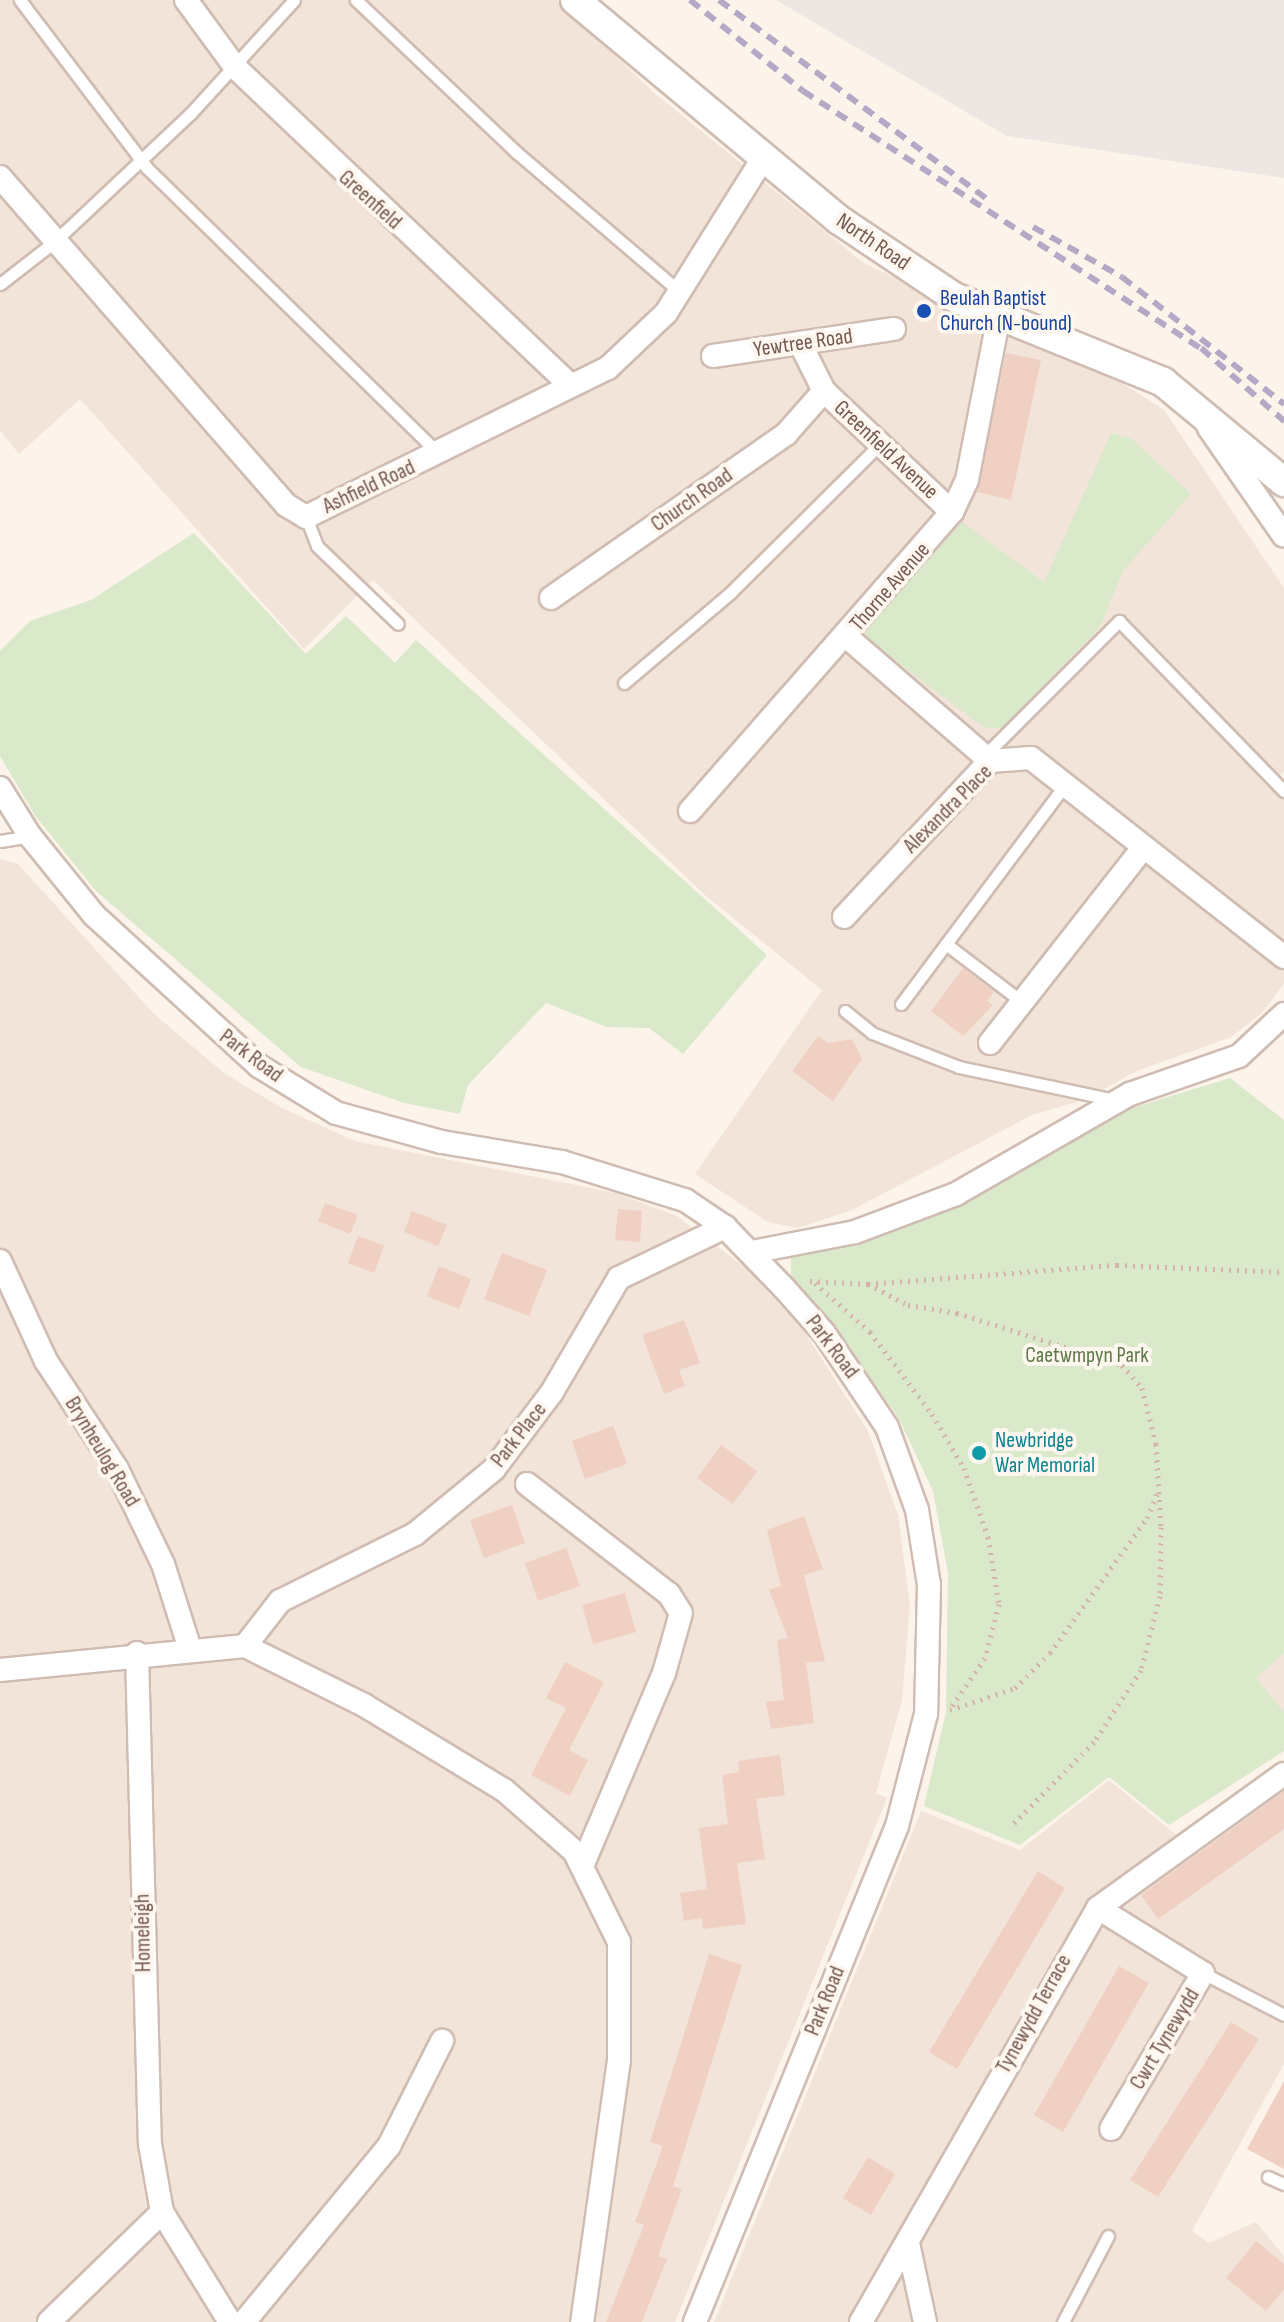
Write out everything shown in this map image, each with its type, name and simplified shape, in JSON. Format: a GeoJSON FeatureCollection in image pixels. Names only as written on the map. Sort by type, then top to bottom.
{"type":"FeatureCollection","features":[{"type":"Feature","properties":{"kind":"street","name":"Greenfield"},"geometry":{"type":"LineString","coordinates":[[186,0],[236,68],[570,385]]}},
{"type":"Feature","properties":{"kind":"street","name":"North Road"},"geometry":{"type":"LineString","coordinates":[[575,0],[762,160],[941,288],[999,316],[1163,382],[1284,482]]}},
{"type":"Feature","properties":{"kind":"street","name":"Ashfield Road"},"geometry":{"type":"LineString","coordinates":[[0,177],[286,505],[306,517],[608,368],[666,313],[762,160]]}},
{"type":"Feature","properties":{"kind":"street","name":"Thorne Avenue"},"geometry":{"type":"LineString","coordinates":[[690,811],[847,637],[952,512],[967,480],[999,316]]}},
{"type":"Feature","properties":{"kind":"street","name":"Yewtree Road"},"geometry":{"type":"LineString","coordinates":[[713,356],[894,329]]}},
{"type":"Feature","properties":{"kind":"street","name":"Greenfield Avenue"},"geometry":{"type":"LineString","coordinates":[[800,343],[824,391],[952,512]]}},
{"type":"Feature","properties":{"kind":"street","name":"Church Road"},"geometry":{"type":"LineString","coordinates":[[551,598],[786,434],[824,391]]}},
{"type":"Feature","properties":{"kind":"street"},"geometry":{"type":"LineString","coordinates":[[1192,404],[1284,536]]}},
{"type":"Feature","properties":{"kind":"street"},"geometry":{"type":"LineString","coordinates":[[847,637],[988,758]]}},
{"type":"Feature","properties":{"kind":"street","name":"Alexandra Place"},"geometry":{"type":"LineString","coordinates":[[844,917],[988,758],[1031,758],[1284,957]]}},
{"type":"Feature","properties":{"kind":"street","name":"Park Road"},"geometry":{"type":"LineString","coordinates":[[0,788],[30,836],[94,915],[176,996],[259,1066],[336,1113],[442,1142],[562,1162],[685,1200],[725,1227],[777,1280],[852,1372],[887,1427],[909,1486],[929,1585],[926,1714],[897,1826],[695,2322]]}},
{"type":"Feature","properties":{"kind":"street"},"geometry":{"type":"LineString","coordinates":[[990,1043],[1143,848]]}},
{"type":"Feature","properties":{"kind":"street"},"geometry":{"type":"LineString","coordinates":[[752,1252],[855,1232],[956,1194],[1118,1101],[1239,1056],[1284,1014]]}},
{"type":"Feature","properties":{"kind":"street","name":"Park Place"},"geometry":{"type":"LineString","coordinates":[[245,1646],[280,1601],[415,1534],[494,1469],[552,1392],[619,1278],[725,1227]]}},
{"type":"Feature","properties":{"kind":"street","name":"Brynheulog Road"},"geometry":{"type":"LineString","coordinates":[[0,1261],[46,1361],[137,1509],[163,1564],[190,1649]]}},
{"type":"Feature","properties":{"kind":"street","name":"Park Place"},"geometry":{"type":"LineString","coordinates":[[527,1484],[669,1594],[681,1613],[664,1673],[583,1864]]}},
{"type":"Feature","properties":{"kind":"street"},"geometry":{"type":"LineString","coordinates":[[0,1670],[137,1653],[245,1646],[364,1705],[504,1790],[583,1864],[619,1942],[619,2060],[582,2322]]}},
{"type":"Feature","properties":{"kind":"street","name":"Homeleigh"},"geometry":{"type":"LineString","coordinates":[[137,1653],[146,2051],[162,2212],[230,2322]]}},
{"type":"Feature","properties":{"kind":"street","name":"Tynewydd Terrace"},"geometry":{"type":"LineString","coordinates":[[861,2322],[1098,1908],[1284,1774]]}},
{"type":"Feature","properties":{"kind":"street","name":"Cwrt Tynewydd"},"geometry":{"type":"LineString","coordinates":[[1098,1908],[1203,1973],[1111,2129]]}},
{"type":"Feature","properties":{"kind":"street"},"geometry":{"type":"LineString","coordinates":[[244,2322],[389,2146],[442,2041]]}},
{"type":"Feature","properties":{"kind":"street"},"geometry":{"type":"LineString","coordinates":[[49,2322],[162,2212]]}},
{"type":"Feature","properties":{"kind":"street"},"geometry":{"type":"LineString","coordinates":[[908,2243],[925,2322]]}},
{"type":"Feature","properties":{"kind":"lane"},"geometry":{"type":"LineString","coordinates":[[20,0],[141,160],[439,454]]}},
{"type":"Feature","properties":{"kind":"lane"},"geometry":{"type":"LineString","coordinates":[[0,284],[54,242],[141,160],[236,68],[294,0]]}},
{"type":"Feature","properties":{"kind":"lane"},"geometry":{"type":"LineString","coordinates":[[356,0],[516,152],[679,291]]}},
{"type":"Feature","properties":{"kind":"lane"},"geometry":{"type":"LineString","coordinates":[[624,683],[730,593],[879,445]]}},
{"type":"Feature","properties":{"kind":"lane"},"geometry":{"type":"LineString","coordinates":[[306,517],[317,546],[398,624]]}},
{"type":"Feature","properties":{"kind":"lane"},"geometry":{"type":"LineString","coordinates":[[988,758],[1119,621],[1284,791]]}},
{"type":"Feature","properties":{"kind":"lane"},"geometry":{"type":"LineString","coordinates":[[901,1004],[1065,785]]}},
{"type":"Feature","properties":{"kind":"lane"},"geometry":{"type":"LineString","coordinates":[[0,841],[30,836]]}},
{"type":"Feature","properties":{"kind":"lane"},"geometry":{"type":"LineString","coordinates":[[946,944],[1022,1002]]}},
{"type":"Feature","properties":{"kind":"lane"},"geometry":{"type":"LineString","coordinates":[[845,1011],[872,1033],[959,1067],[1118,1101]]}},
{"type":"Feature","properties":{"kind":"lane"},"geometry":{"type":"LineString","coordinates":[[1203,1973],[1284,2015]]}},
{"type":"Feature","properties":{"kind":"lane"},"geometry":{"type":"LineString","coordinates":[[1268,2177],[1284,2184]]}},
{"type":"Feature","properties":{"kind":"lane"},"geometry":{"type":"LineString","coordinates":[[1063,2322],[1108,2236]]}},
{"type":"Feature","properties":{"kind":"path"},"geometry":{"type":"LineString","coordinates":[[777,1280],[868,1284],[1117,1265],[1284,1272]]}},
{"type":"Feature","properties":{"kind":"path"},"geometry":{"type":"LineString","coordinates":[[813,1281],[870,1332],[932,1414],[964,1468],[988,1537],[999,1604],[985,1658],[950,1710]]}},
{"type":"Feature","properties":{"kind":"path"},"geometry":{"type":"LineString","coordinates":[[868,1284],[908,1305],[985,1321],[1122,1365],[1142,1388],[1156,1444],[1160,1596],[1141,1670],[1094,1742],[1013,1824]]}},
{"type":"Feature","properties":{"kind":"path"},"geometry":{"type":"LineString","coordinates":[[926,1714],[950,1710],[1015,1688],[1050,1653],[1147,1518],[1159,1491]]}},
{"type":"Feature","properties":{"kind":"shaded area"},"geometry":{"type":"Polygon","coordinates":[[[0,0],[558,0],[652,91],[865,264],[1111,376],[1164,410],[1284,588],[1284,771],[1272,783],[1284,797],[1284,984],[1262,1013],[1231,1037],[1134,1072],[1087,1099],[1032,1115],[852,1210],[798,1228],[768,1222],[695,1174],[822,990],[705,895],[373,580],[304,649],[80,399],[19,454],[0,430],[0,0]]]}},
{"type":"Feature","properties":{"kind":"shaded area"},"geometry":{"type":"Polygon","coordinates":[[[776,0],[1284,0],[1284,178],[1007,136],[776,0]]]}},
{"type":"Feature","properties":{"kind":"shaded area"},"geometry":{"type":"Polygon","coordinates":[[[0,859],[18,864],[153,1013],[224,1073],[280,1107],[355,1141],[616,1193],[677,1216],[746,1268],[804,1331],[868,1431],[898,1515],[910,1605],[902,1700],[876,1793],[887,1798],[675,2322],[0,2322],[0,859]]]}},
{"type":"Feature","properties":{"kind":"shaded area"},"geometry":{"type":"Polygon","coordinates":[[[1284,1653],[1284,1712],[1255,1678],[1284,1653]]]}},
{"type":"Feature","properties":{"kind":"shaded area"},"geometry":{"type":"Polygon","coordinates":[[[1109,1780],[1201,1855],[1284,1795],[1284,2064],[1192,2231],[1209,2243],[1256,2222],[1284,2256],[1284,2322],[714,2322],[921,1811],[1020,1850],[1109,1780]]]}},
{"type":"Feature","properties":{"kind":"green space"},"geometry":{"type":"Polygon","coordinates":[[[1111,433],[1132,439],[1191,494],[1123,571],[1100,627],[1002,728],[985,728],[873,644],[865,634],[962,522],[1044,582],[1111,433]]]}},
{"type":"Feature","properties":{"kind":"green space"},"geometry":{"type":"Polygon","coordinates":[[[194,533],[306,654],[346,616],[395,663],[416,640],[767,955],[683,1054],[649,1028],[607,1027],[546,1003],[468,1085],[460,1114],[404,1103],[301,1067],[96,891],[36,817],[0,756],[0,651],[30,621],[91,600],[194,533]]]}},
{"type":"Feature","properties":{"kind":"green space","name":"Caetwmpyn Park"},"geometry":{"type":"Polygon","coordinates":[[[1230,1078],[1284,1120],[1284,1653],[1256,1678],[1284,1712],[1284,1751],[1169,1825],[1109,1777],[1020,1845],[924,1806],[946,1712],[948,1573],[933,1491],[898,1417],[813,1300],[791,1281],[791,1254],[1042,1155],[1126,1110],[1230,1078]]]}},
{"type":"Feature","properties":{"kind":"building"},"geometry":{"type":"Polygon","coordinates":[[[1006,353],[1041,360],[1011,500],[977,492],[1006,353]]]}},
{"type":"Feature","properties":{"kind":"building"},"geometry":{"type":"Polygon","coordinates":[[[963,968],[994,992],[987,1001],[993,1005],[963,1036],[931,1011],[963,968]]]}},
{"type":"Feature","properties":{"kind":"building"},"geometry":{"type":"Polygon","coordinates":[[[818,1036],[828,1043],[852,1039],[862,1059],[833,1101],[792,1071],[818,1036]]]}},
{"type":"Feature","properties":{"kind":"building"},"geometry":{"type":"Polygon","coordinates":[[[325,1203],[358,1215],[350,1234],[318,1221],[325,1203]]]}},
{"type":"Feature","properties":{"kind":"building"},"geometry":{"type":"Polygon","coordinates":[[[618,1209],[642,1211],[640,1242],[615,1240],[618,1209]]]}},
{"type":"Feature","properties":{"kind":"building"},"geometry":{"type":"Polygon","coordinates":[[[412,1211],[447,1225],[438,1246],[404,1232],[412,1211]]]}},
{"type":"Feature","properties":{"kind":"building"},"geometry":{"type":"Polygon","coordinates":[[[358,1236],[384,1246],[374,1273],[348,1263],[358,1236]]]}},
{"type":"Feature","properties":{"kind":"building"},"geometry":{"type":"Polygon","coordinates":[[[502,1253],[547,1270],[529,1316],[484,1299],[502,1253]]]}},
{"type":"Feature","properties":{"kind":"building"},"geometry":{"type":"Polygon","coordinates":[[[439,1266],[471,1279],[459,1309],[427,1296],[439,1266]]]}},
{"type":"Feature","properties":{"kind":"building"},"geometry":{"type":"Polygon","coordinates":[[[684,1320],[700,1363],[679,1370],[685,1386],[664,1394],[642,1335],[684,1320]]]}},
{"type":"Feature","properties":{"kind":"building"},"geometry":{"type":"Polygon","coordinates":[[[613,1426],[627,1464],[585,1479],[572,1441],[613,1426]]]}},
{"type":"Feature","properties":{"kind":"building"},"geometry":{"type":"Polygon","coordinates":[[[721,1445],[757,1471],[733,1504],[697,1478],[721,1445]]]}},
{"type":"Feature","properties":{"kind":"building"},"geometry":{"type":"Polygon","coordinates":[[[512,1505],[525,1543],[484,1558],[470,1520],[512,1505]]]}},
{"type":"Feature","properties":{"kind":"building"},"geometry":{"type":"Polygon","coordinates":[[[804,1516],[823,1569],[804,1575],[825,1661],[806,1663],[814,1723],[771,1729],[766,1702],[784,1700],[777,1640],[788,1638],[769,1590],[781,1586],[767,1530],[804,1516]]]}},
{"type":"Feature","properties":{"kind":"building"},"geometry":{"type":"Polygon","coordinates":[[[566,1548],[580,1586],[538,1601],[525,1563],[566,1548]]]}},
{"type":"Feature","properties":{"kind":"building"},"geometry":{"type":"Polygon","coordinates":[[[625,1593],[636,1632],[593,1644],[582,1605],[625,1593]]]}},
{"type":"Feature","properties":{"kind":"building"},"geometry":{"type":"Polygon","coordinates":[[[565,1662],[604,1682],[569,1750],[588,1760],[570,1796],[531,1775],[566,1708],[546,1698],[565,1662]]]}},
{"type":"Feature","properties":{"kind":"building"},"geometry":{"type":"Polygon","coordinates":[[[780,1755],[785,1795],[756,1799],[765,1859],[737,1863],[746,1924],[703,1929],[702,1918],[684,1921],[680,1893],[707,1889],[699,1828],[728,1824],[722,1775],[739,1772],[738,1761],[780,1755]]]}},
{"type":"Feature","properties":{"kind":"building"},"geometry":{"type":"Polygon","coordinates":[[[1284,1791],[1284,1829],[1158,1919],[1141,1895],[1284,1791]]]}},
{"type":"Feature","properties":{"kind":"building"},"geometry":{"type":"Polygon","coordinates":[[[1038,1871],[1065,1888],[957,2069],[929,2052],[1038,1871]]]}},
{"type":"Feature","properties":{"kind":"building"},"geometry":{"type":"Polygon","coordinates":[[[709,1954],[742,1965],[673,2186],[682,2189],[658,2256],[667,2259],[642,2322],[606,2322],[644,2225],[635,2222],[663,2146],[650,2142],[709,1954]]]}},
{"type":"Feature","properties":{"kind":"building"},"geometry":{"type":"Polygon","coordinates":[[[1119,1966],[1149,1983],[1063,2132],[1034,2115],[1119,1966]]]}},
{"type":"Feature","properties":{"kind":"building"},"geometry":{"type":"Polygon","coordinates":[[[1231,2022],[1259,2039],[1158,2197],[1130,2180],[1231,2022]]]}},
{"type":"Feature","properties":{"kind":"building"},"geometry":{"type":"Polygon","coordinates":[[[1284,2081],[1284,2169],[1247,2149],[1284,2081]]]}},
{"type":"Feature","properties":{"kind":"building"},"geometry":{"type":"Polygon","coordinates":[[[868,2157],[895,2174],[871,2215],[843,2198],[868,2157]]]}},
{"type":"Feature","properties":{"kind":"building"},"geometry":{"type":"Polygon","coordinates":[[[1256,2241],[1284,2264],[1284,2289],[1266,2311],[1226,2278],[1256,2241]]]}},
{"type":"Feature","properties":{"kind":"railway"},"geometry":{"type":"LineString","coordinates":[[690,0],[803,91],[1201,348],[1284,421]]}},
{"type":"Feature","properties":{"kind":"railway"},"geometry":{"type":"LineString","coordinates":[[719,0],[992,203]]}},
{"type":"Feature","properties":{"kind":"railway"},"geometry":{"type":"LineString","coordinates":[[1033,227],[1122,277],[1284,404]]}},
{"type":"Feature","properties":{"kind":"place","name":"Beulah Baptist Church (N-bound)"},"geometry":{"type":"Point","coordinates":[924,311]}},
{"type":"Feature","properties":{"kind":"place","name":"Newbridge War Memorial"},"geometry":{"type":"Point","coordinates":[979,1453]}}]}
